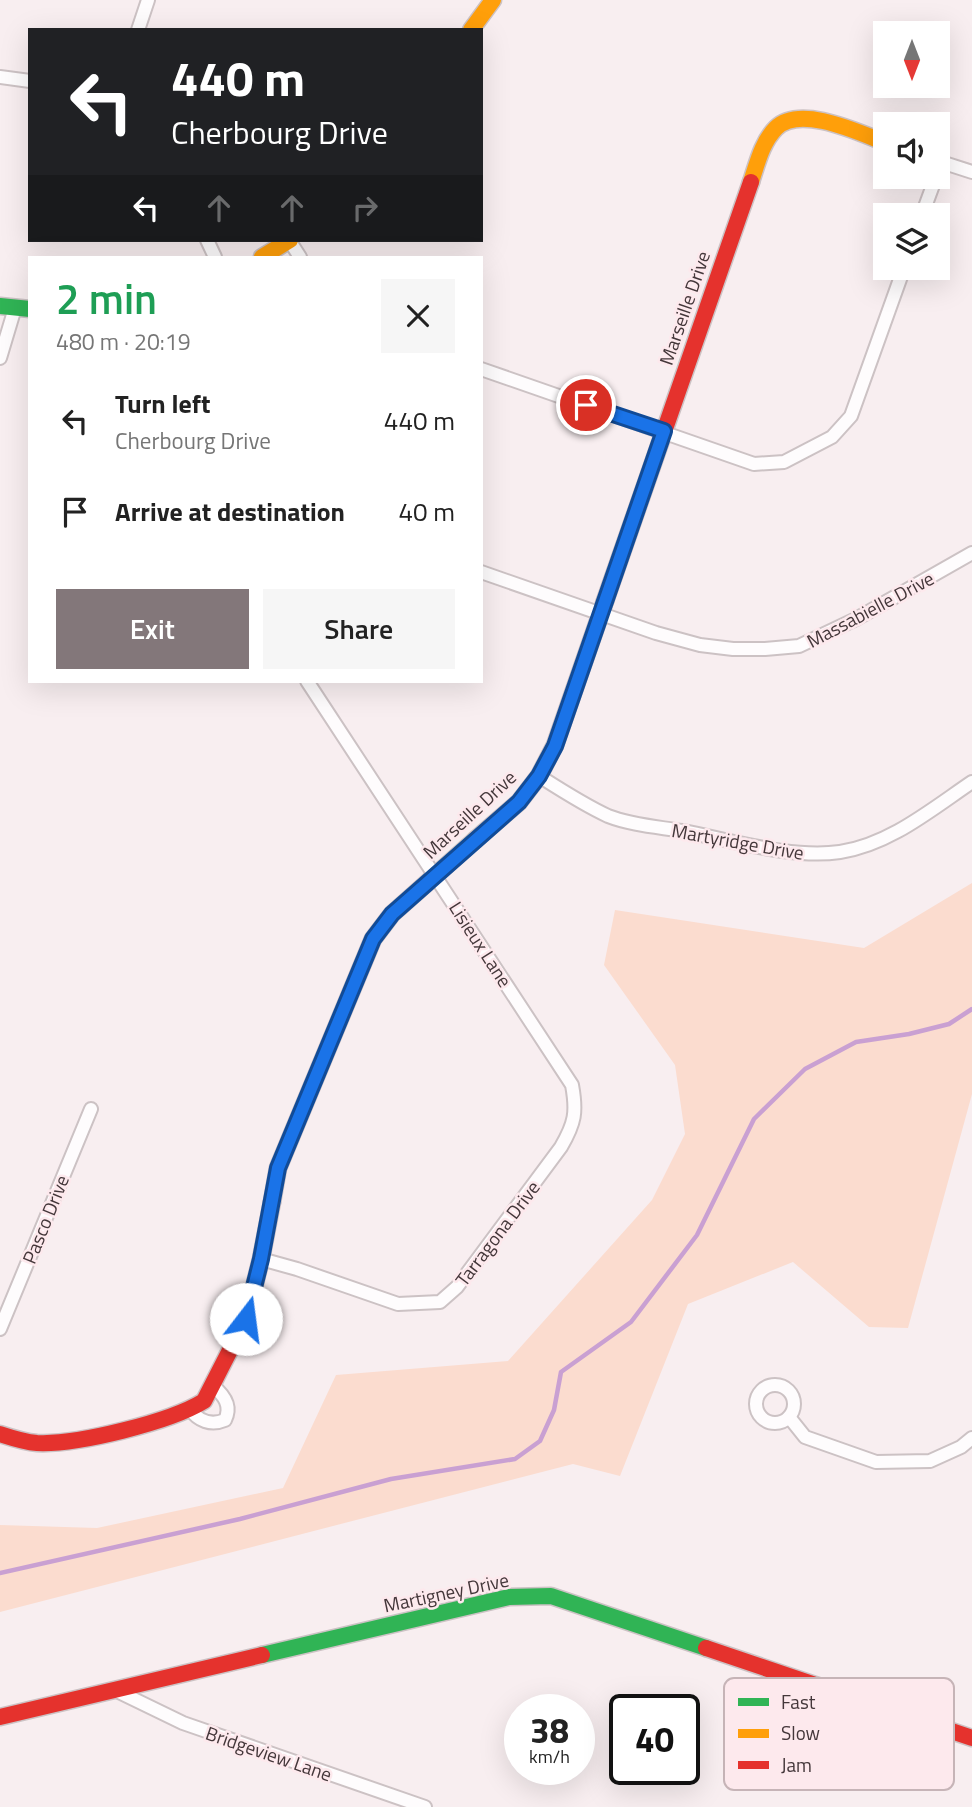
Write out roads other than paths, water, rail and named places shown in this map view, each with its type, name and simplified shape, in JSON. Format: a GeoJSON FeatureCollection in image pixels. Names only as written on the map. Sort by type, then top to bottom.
{"type":"FeatureCollection","features":[{"type":"Feature","properties":{"kind":"street"},"geometry":{"type":"LineString","coordinates":[[139,28],[148,0]]}},
{"type":"Feature","properties":{"kind":"street"},"geometry":{"type":"LineString","coordinates":[[472,28],[493,0]]}},
{"type":"Feature","properties":{"kind":"street"},"geometry":{"type":"LineString","coordinates":[[0,77],[28,81]]}},
{"type":"Feature","properties":{"kind":"street","name":"Marseille Drive"},"geometry":{"type":"LineString","coordinates":[[197,1404],[213,1386],[246,1319],[261,1259],[278,1168],[373,939],[392,914],[519,802],[539,776],[555,746],[754,170],[771,134],[783,123],[818,120],[873,139]]}},
{"type":"Feature","properties":{"kind":"street"},"geometry":{"type":"LineString","coordinates":[[950,167],[972,172]]}},
{"type":"Feature","properties":{"kind":"street"},"geometry":{"type":"LineString","coordinates":[[264,256],[287,242]]}},
{"type":"Feature","properties":{"kind":"street"},"geometry":{"type":"LineString","coordinates":[[483,370],[754,464],[784,462],[832,437],[851,416],[900,280]]}},
{"type":"Feature","properties":{"kind":"street"},"geometry":{"type":"LineString","coordinates":[[0,358],[15,308]]}},
{"type":"Feature","properties":{"kind":"street","name":"Massabielle Drive"},"geometry":{"type":"LineString","coordinates":[[483,573],[656,633],[700,645],[733,649],[799,646],[856,619],[972,553]]}},
{"type":"Feature","properties":{"kind":"street","name":"Lisieux Lane"},"geometry":{"type":"LineString","coordinates":[[308,683],[572,1085],[576,1107]]}},
{"type":"Feature","properties":{"kind":"street","name":"Martyridge Drive"},"geometry":{"type":"LineString","coordinates":[[539,776],[574,799],[611,817],[767,847],[813,853],[842,852],[885,837],[972,782]]}},
{"type":"Feature","properties":{"kind":"street","name":"Tarragona Drive"},"geometry":{"type":"LineString","coordinates":[[261,1259],[398,1304],[440,1302],[457,1287],[561,1147],[573,1128],[576,1107]]}},
{"type":"Feature","properties":{"kind":"street","name":"Pasco Drive"},"geometry":{"type":"LineString","coordinates":[[0,1329],[91,1110]]}},
{"type":"Feature","properties":{"kind":"street"},"geometry":{"type":"LineString","coordinates":[[197,1404],[194,1415],[209,1422],[225,1420],[228,1406],[222,1393],[213,1386]]}},
{"type":"Feature","properties":{"kind":"street"},"geometry":{"type":"LineString","coordinates":[[0,1434],[41,1443],[71,1440],[149,1425],[197,1404]]}},
{"type":"Feature","properties":{"kind":"street"},"geometry":{"type":"LineString","coordinates":[[789,1418],[805,1437],[876,1462],[930,1461],[961,1447],[972,1438]]}},
{"type":"Feature","properties":{"kind":"street","name":"Martigney Drive"},"geometry":{"type":"LineString","coordinates":[[0,1717],[509,1597],[551,1596],[794,1678]]}},
{"type":"Feature","properties":{"kind":"street","name":"Bridgeview Lane"},"geometry":{"type":"LineString","coordinates":[[117,1691],[183,1723],[425,1807]]}},
{"type":"Feature","properties":{"kind":"street","name":"Martigney Drive"},"geometry":{"type":"LineString","coordinates":[[954,1732],[972,1738]]}},
{"type":"Feature","properties":{"kind":"waterway"},"geometry":{"type":"LineString","coordinates":[[0,1573],[240,1519],[391,1479],[515,1459],[540,1441],[554,1410],[561,1372],[631,1322],[697,1235],[754,1119],[805,1069],[856,1042],[909,1034],[949,1024],[972,1009]]}}]}
